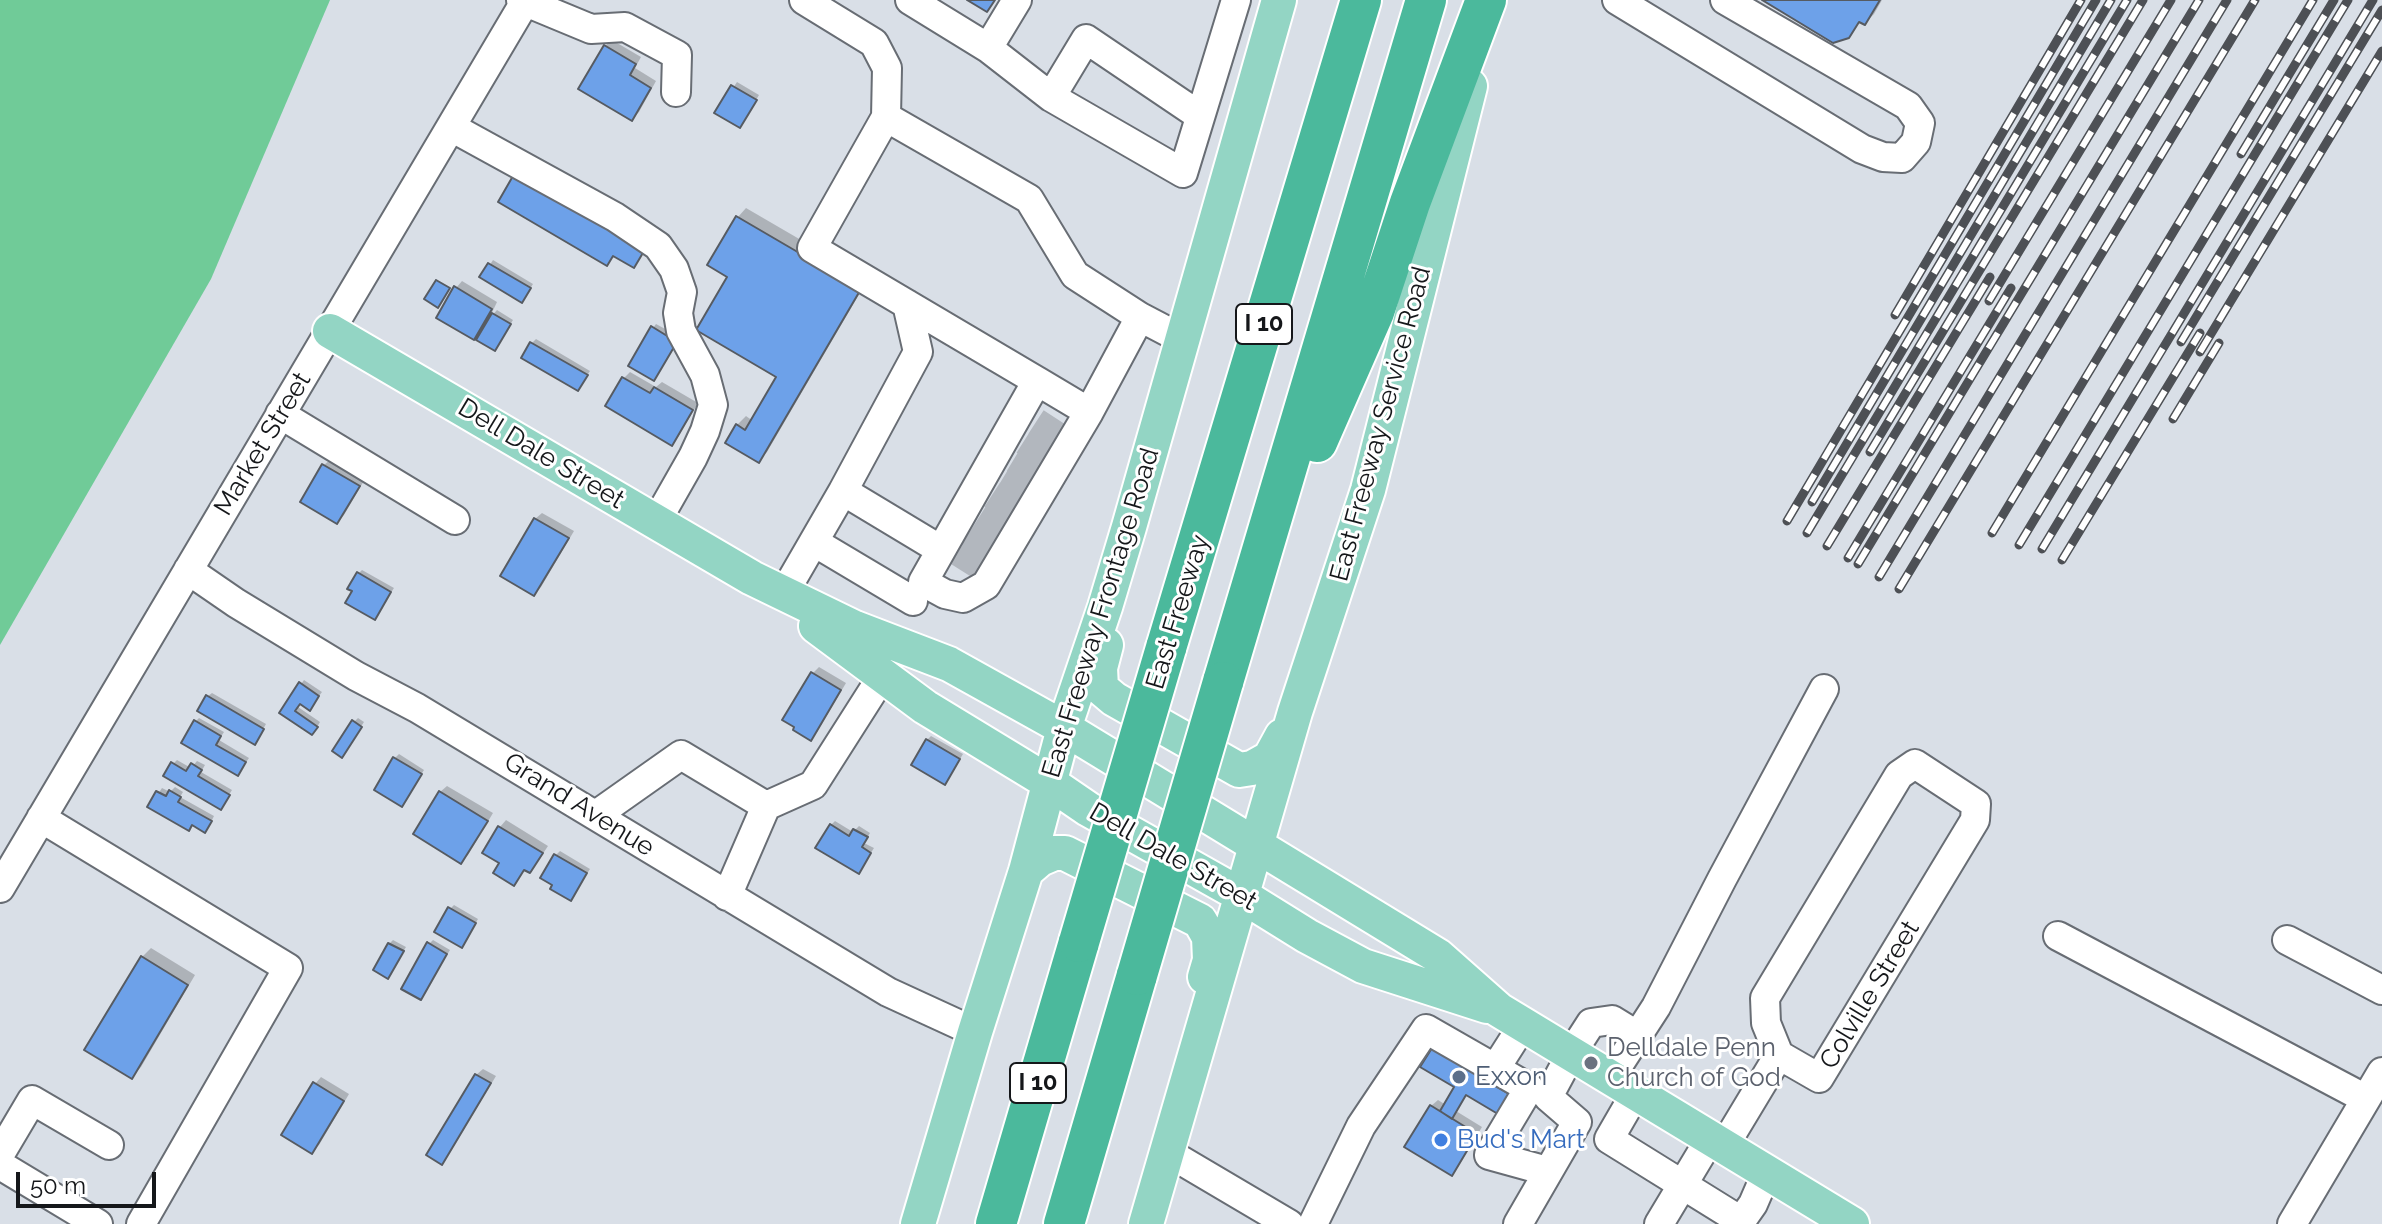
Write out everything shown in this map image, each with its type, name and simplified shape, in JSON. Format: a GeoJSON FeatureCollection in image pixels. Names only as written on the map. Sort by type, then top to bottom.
{"type":"FeatureCollection","features":[{"type":"Feature","properties":{"kind":"highway","name":"East Freeway"},"geometry":{"type":"LineString","coordinates":[[996,1224],[1361,0]]}},
{"type":"Feature","properties":{"kind":"highway","name":"I 10"},"geometry":{"type":"LineString","coordinates":[[1064,1224],[1426,0]]}},
{"type":"Feature","properties":{"kind":"highway"},"geometry":{"type":"LineString","coordinates":[[1249,596],[1374,312],[1410,203],[1488,0]]}},
{"type":"Feature","properties":{"kind":"main road","name":"East Freeway Frontage Road"},"geometry":{"type":"LineString","coordinates":[[918,1224],[1026,871],[1064,728],[1129,527],[1279,0]]}},
{"type":"Feature","properties":{"kind":"main road","name":"East Freeway Service Road"},"geometry":{"type":"LineString","coordinates":[[1256,844],[1295,712],[1368,490],[1488,0]]}},
{"type":"Feature","properties":{"kind":"main road","name":"Dell Dale Street"},"geometry":{"type":"LineString","coordinates":[[330,331],[752,578],[855,628],[949,664],[1064,728],[1438,956],[1511,1018],[1852,1224]]}},
{"type":"Feature","properties":{"kind":"main road"},"geometry":{"type":"LineString","coordinates":[[1129,527],[1127,556],[1100,668],[1101,688],[1114,699],[1239,770],[1252,768],[1270,758],[1295,712]]}},
{"type":"Feature","properties":{"kind":"main road","name":"Dell Dale Street"},"geometry":{"type":"LineString","coordinates":[[752,578],[925,707],[1088,809],[1307,936],[1363,966],[1511,1018]]}},
{"type":"Feature","properties":{"kind":"main road"},"geometry":{"type":"LineString","coordinates":[[1146,1224],[1256,844]]}},
{"type":"Feature","properties":{"kind":"main road"},"geometry":{"type":"LineString","coordinates":[[1026,871],[1040,859],[1054,853],[1065,853],[1200,921],[1209,937],[1210,960],[1178,1069],[1179,1106]]}},
{"type":"Feature","properties":{"kind":"street"},"geometry":{"type":"LineString","coordinates":[[804,0],[874,43],[887,68],[886,117],[812,248],[1089,412]]}},
{"type":"Feature","properties":{"kind":"street"},"geometry":{"type":"LineString","coordinates":[[910,0],[988,48],[1051,97],[1183,173],[1236,0]]}},
{"type":"Feature","properties":{"kind":"street"},"geometry":{"type":"LineString","coordinates":[[988,48],[1017,0]]}},
{"type":"Feature","properties":{"kind":"street"},"geometry":{"type":"LineString","coordinates":[[1617,0],[1862,149],[1883,157],[1902,158],[1916,142],[1920,123],[1908,106],[1725,0]]}},
{"type":"Feature","properties":{"kind":"street"},"geometry":{"type":"LineString","coordinates":[[524,1],[591,29],[625,27],[677,55],[676,92]]}},
{"type":"Feature","properties":{"kind":"street","name":"Market Street"},"geometry":{"type":"LineString","coordinates":[[0,888],[524,1]]}},
{"type":"Feature","properties":{"kind":"street"},"geometry":{"type":"LineString","coordinates":[[1051,97],[1086,39],[1200,116]]}},
{"type":"Feature","properties":{"kind":"street"},"geometry":{"type":"LineString","coordinates":[[886,117],[1029,199],[1075,275],[1140,317],[1182,339]]}},
{"type":"Feature","properties":{"kind":"street"},"geometry":{"type":"LineString","coordinates":[[451,127],[615,217],[658,246],[674,269],[682,292],[678,313],[681,331],[705,375],[713,405],[693,457],[656,522]]}},
{"type":"Feature","properties":{"kind":"street"},"geometry":{"type":"LineString","coordinates":[[784,593],[918,352],[907,304]]}},
{"type":"Feature","properties":{"kind":"street"},"geometry":{"type":"LineString","coordinates":[[891,642],[918,591],[1006,495],[1089,412],[1140,317]]}},
{"type":"Feature","properties":{"kind":"street"},"geometry":{"type":"LineString","coordinates":[[814,542],[918,591],[963,598],[986,585],[1006,495],[1037,381]]}},
{"type":"Feature","properties":{"kind":"street"},"geometry":{"type":"LineString","coordinates":[[280,414],[455,520]]}},
{"type":"Feature","properties":{"kind":"street"},"geometry":{"type":"LineString","coordinates":[[843,491],[1006,495]]}},
{"type":"Feature","properties":{"kind":"street","name":"Grand Avenue"},"geometry":{"type":"LineString","coordinates":[[188,570],[342,668],[417,708],[888,992],[975,1032]]}},
{"type":"Feature","properties":{"kind":"street"},"geometry":{"type":"LineString","coordinates":[[727,896],[766,806],[813,785],[883,675]]}},
{"type":"Feature","properties":{"kind":"street"},"geometry":{"type":"LineString","coordinates":[[1609,1139],[1638,1036],[1824,689]]}},
{"type":"Feature","properties":{"kind":"street"},"geometry":{"type":"LineString","coordinates":[[596,815],[681,755],[766,806]]}},
{"type":"Feature","properties":{"kind":"street","name":"Colville Street"},"geometry":{"type":"LineString","coordinates":[[1915,764],[1976,804],[1975,820],[1819,1078],[1779,1055],[1766,1023],[1765,998],[1899,775],[1915,764]]}},
{"type":"Feature","properties":{"kind":"street"},"geometry":{"type":"LineString","coordinates":[[41,818],[288,968],[141,1224]]}},
{"type":"Feature","properties":{"kind":"street"},"geometry":{"type":"LineString","coordinates":[[2058,936],[2366,1099]]}},
{"type":"Feature","properties":{"kind":"street"},"geometry":{"type":"LineString","coordinates":[[2287,940],[2382,990]]}},
{"type":"Feature","properties":{"kind":"street"},"geometry":{"type":"LineString","coordinates":[[1313,1224],[1361,1126],[1450,995]]}},
{"type":"Feature","properties":{"kind":"street"},"geometry":{"type":"LineString","coordinates":[[1495,1069],[1511,1018]]}},
{"type":"Feature","properties":{"kind":"street"},"geometry":{"type":"LineString","coordinates":[[1638,1036],[1612,1020],[1591,1023],[1548,1097],[1577,1122],[1741,1221],[1753,1204],[1766,1174]]}},
{"type":"Feature","properties":{"kind":"street"},"geometry":{"type":"LineString","coordinates":[[1426,1029],[1529,1088],[1489,1155],[1547,1171]]}},
{"type":"Feature","properties":{"kind":"street","name":"Colville Street"},"geometry":{"type":"LineString","coordinates":[[1659,1224],[1682,1184],[1716,1143],[1779,1055]]}},
{"type":"Feature","properties":{"kind":"street"},"geometry":{"type":"LineString","coordinates":[[2292,1224],[2382,1072]]}},
{"type":"Feature","properties":{"kind":"street"},"geometry":{"type":"LineString","coordinates":[[0,1154],[32,1100],[109,1145]]}},
{"type":"Feature","properties":{"kind":"street"},"geometry":{"type":"LineString","coordinates":[[1518,1224],[1577,1122]]}},
{"type":"Feature","properties":{"kind":"street"},"geometry":{"type":"LineString","coordinates":[[1167,1152],[1289,1224]]}},
{"type":"Feature","properties":{"kind":"street"},"geometry":{"type":"LineString","coordinates":[[0,1165],[98,1224]]}},
{"type":"Feature","properties":{"kind":"green space"},"geometry":{"type":"Polygon","coordinates":[[[0,0],[330,0],[211,279],[0,645],[0,0]]]}},
{"type":"Feature","properties":{"kind":"building"},"geometry":{"type":"Polygon","coordinates":[[[967,0],[995,0],[987,12],[967,0]]]}},
{"type":"Feature","properties":{"kind":"building"},"geometry":{"type":"Polygon","coordinates":[[[1762,0],[1880,0],[1865,25],[1859,22],[1849,38],[1833,43],[1762,0]]]}},
{"type":"Feature","properties":{"kind":"building"},"geometry":{"type":"Polygon","coordinates":[[[604,45],[636,64],[630,75],[651,88],[632,121],[578,89],[604,45]]]}},
{"type":"Feature","properties":{"kind":"building"},"geometry":{"type":"Polygon","coordinates":[[[731,85],[757,100],[740,128],[714,113],[731,85]]]}},
{"type":"Feature","properties":{"kind":"building"},"geometry":{"type":"Polygon","coordinates":[[[517,169],[647,246],[634,268],[613,256],[607,266],[498,202],[517,169]]]}},
{"type":"Feature","properties":{"kind":"building"},"geometry":{"type":"Polygon","coordinates":[[[736,216],[861,289],[759,463],[725,443],[736,424],[745,430],[776,377],[696,330],[727,277],[707,265],[736,216]]]}},
{"type":"Feature","properties":{"kind":"building"},"geometry":{"type":"Polygon","coordinates":[[[488,263],[531,288],[522,303],[479,277],[488,263]]]}},
{"type":"Feature","properties":{"kind":"building"},"geometry":{"type":"Polygon","coordinates":[[[436,280],[450,288],[438,308],[424,299],[436,280]]]}},
{"type":"Feature","properties":{"kind":"building"},"geometry":{"type":"Polygon","coordinates":[[[454,286],[492,309],[474,340],[436,318],[454,286]]]}},
{"type":"Feature","properties":{"kind":"building"},"geometry":{"type":"Polygon","coordinates":[[[492,313],[511,324],[495,351],[476,340],[492,313]]]}},
{"type":"Feature","properties":{"kind":"building"},"geometry":{"type":"Polygon","coordinates":[[[651,326],[677,342],[654,381],[628,366],[651,326]]]}},
{"type":"Feature","properties":{"kind":"building"},"geometry":{"type":"Polygon","coordinates":[[[530,342],[588,375],[578,391],[521,358],[530,342]]]}},
{"type":"Feature","properties":{"kind":"building"},"geometry":{"type":"Polygon","coordinates":[[[622,377],[650,393],[654,387],[693,410],[672,446],[605,406],[622,377]]]}},
{"type":"Feature","properties":{"kind":"building"},"geometry":{"type":"Polygon","coordinates":[[[322,464],[360,486],[337,524],[300,502],[322,464]]]}},
{"type":"Feature","properties":{"kind":"building"},"geometry":{"type":"Polygon","coordinates":[[[534,518],[569,538],[534,596],[500,576],[534,518]]]}},
{"type":"Feature","properties":{"kind":"building"},"geometry":{"type":"Polygon","coordinates":[[[357,572],[391,592],[375,620],[345,603],[352,591],[347,589],[357,572]]]}},
{"type":"Feature","properties":{"kind":"building"},"geometry":{"type":"Polygon","coordinates":[[[811,672],[841,690],[811,741],[782,720],[811,672]]]}},
{"type":"Feature","properties":{"kind":"building"},"geometry":{"type":"Polygon","coordinates":[[[299,682],[319,696],[310,711],[300,704],[295,711],[318,727],[312,735],[279,713],[299,682]]]}},
{"type":"Feature","properties":{"kind":"building"},"geometry":{"type":"Polygon","coordinates":[[[206,695],[264,729],[255,745],[197,711],[206,695]]]}},
{"type":"Feature","properties":{"kind":"building"},"geometry":{"type":"Polygon","coordinates":[[[194,720],[221,736],[216,745],[246,762],[238,776],[181,743],[194,720]]]}},
{"type":"Feature","properties":{"kind":"building"},"geometry":{"type":"Polygon","coordinates":[[[352,720],[362,727],[342,758],[332,751],[352,720]]]}},
{"type":"Feature","properties":{"kind":"building"},"geometry":{"type":"Polygon","coordinates":[[[926,739],[960,759],[945,785],[911,765],[926,739]]]}},
{"type":"Feature","properties":{"kind":"building"},"geometry":{"type":"Polygon","coordinates":[[[393,757],[422,774],[402,807],[374,790],[393,757]]]}},
{"type":"Feature","properties":{"kind":"building"},"geometry":{"type":"Polygon","coordinates":[[[171,762],[186,771],[191,763],[202,770],[198,776],[230,795],[221,810],[163,776],[171,762]]]}},
{"type":"Feature","properties":{"kind":"building"},"geometry":{"type":"Polygon","coordinates":[[[169,790],[181,797],[178,802],[212,821],[205,833],[192,825],[189,831],[147,807],[156,791],[166,796],[169,790]]]}},
{"type":"Feature","properties":{"kind":"building"},"geometry":{"type":"Polygon","coordinates":[[[439,791],[488,821],[461,864],[413,834],[439,791]]]}},
{"type":"Feature","properties":{"kind":"building"},"geometry":{"type":"Polygon","coordinates":[[[830,824],[849,836],[853,829],[868,837],[862,847],[871,853],[859,874],[815,848],[830,824]]]}},
{"type":"Feature","properties":{"kind":"building"},"geometry":{"type":"Polygon","coordinates":[[[498,826],[543,853],[530,873],[524,870],[514,886],[493,873],[499,863],[482,853],[498,826]]]}},
{"type":"Feature","properties":{"kind":"building"},"geometry":{"type":"Polygon","coordinates":[[[554,854],[587,873],[571,901],[550,889],[552,885],[540,878],[554,854]]]}},
{"type":"Feature","properties":{"kind":"building"},"geometry":{"type":"Polygon","coordinates":[[[448,907],[476,923],[462,948],[434,932],[448,907]]]}},
{"type":"Feature","properties":{"kind":"building"},"geometry":{"type":"Polygon","coordinates":[[[427,942],[447,954],[421,1000],[401,989],[427,942]]]}},
{"type":"Feature","properties":{"kind":"building"},"geometry":{"type":"Polygon","coordinates":[[[388,943],[404,951],[388,979],[373,970],[388,943]]]}},
{"type":"Feature","properties":{"kind":"building"},"geometry":{"type":"Polygon","coordinates":[[[141,956],[188,985],[132,1079],[84,1050],[141,956]]]}},
{"type":"Feature","properties":{"kind":"building","name":"Exxon"},"geometry":{"type":"Polygon","coordinates":[[[1432,1048],[1519,1100],[1508,1120],[1466,1095],[1452,1119],[1440,1111],[1454,1087],[1420,1067],[1432,1048]]]}},
{"type":"Feature","properties":{"kind":"building"},"geometry":{"type":"Polygon","coordinates":[[[475,1074],[491,1083],[442,1165],[426,1155],[475,1074]]]}},
{"type":"Feature","properties":{"kind":"building"},"geometry":{"type":"Polygon","coordinates":[[[313,1082],[344,1101],[312,1154],[281,1135],[313,1082]]]}},
{"type":"Feature","properties":{"kind":"building","name":"Bud's Mart"},"geometry":{"type":"Polygon","coordinates":[[[1430,1105],[1477,1134],[1452,1176],[1404,1147],[1430,1105]]]}},
{"type":"Feature","properties":{"kind":"tunnel"},"geometry":{"type":"LineString","coordinates":[[1036,422],[1059,437]]}},
{"type":"Feature","properties":{"kind":"tunnel"},"geometry":{"type":"LineString","coordinates":[[1024,441],[1048,456]]}},
{"type":"Feature","properties":{"kind":"tunnel"},"geometry":{"type":"LineString","coordinates":[[1014,459],[1039,474]]}},
{"type":"Feature","properties":{"kind":"tunnel"},"geometry":{"type":"LineString","coordinates":[[1003,478],[1026,492]]}},
{"type":"Feature","properties":{"kind":"tunnel"},"geometry":{"type":"LineString","coordinates":[[992,495],[1015,510]]}},
{"type":"Feature","properties":{"kind":"tunnel"},"geometry":{"type":"LineString","coordinates":[[981,514],[1005,529]]}},
{"type":"Feature","properties":{"kind":"tunnel"},"geometry":{"type":"LineString","coordinates":[[969,533],[993,548]]}},
{"type":"Feature","properties":{"kind":"tunnel"},"geometry":{"type":"LineString","coordinates":[[958,552],[982,567]]}},
{"type":"Feature","properties":{"kind":"railway"},"geometry":{"type":"LineString","coordinates":[[1895,315],[2081,0]]}},
{"type":"Feature","properties":{"kind":"railway"},"geometry":{"type":"LineString","coordinates":[[1787,521],[2096,0]]}},
{"type":"Feature","properties":{"kind":"railway"},"geometry":{"type":"LineString","coordinates":[[1812,502],[2111,0]]}},
{"type":"Feature","properties":{"kind":"railway"},"geometry":{"type":"LineString","coordinates":[[1807,533],[2127,0]]}},
{"type":"Feature","properties":{"kind":"railway"},"geometry":{"type":"LineString","coordinates":[[1870,452],[2143,0]]}},
{"type":"Feature","properties":{"kind":"railway"},"geometry":{"type":"LineString","coordinates":[[1989,301],[2171,0]]}},
{"type":"Feature","properties":{"kind":"railway"},"geometry":{"type":"LineString","coordinates":[[1858,564],[2199,0]]}},
{"type":"Feature","properties":{"kind":"railway"},"geometry":{"type":"LineString","coordinates":[[1879,577],[2227,0]]}},
{"type":"Feature","properties":{"kind":"railway"},"geometry":{"type":"LineString","coordinates":[[1899,589],[2255,0]]}},
{"type":"Feature","properties":{"kind":"railway"},"geometry":{"type":"LineString","coordinates":[[1992,533],[2313,0]]}},
{"type":"Feature","properties":{"kind":"railway"},"geometry":{"type":"LineString","coordinates":[[2241,154],[2334,0]]}},
{"type":"Feature","properties":{"kind":"railway"},"geometry":{"type":"LineString","coordinates":[[2019,545],[2348,0]]}},
{"type":"Feature","properties":{"kind":"railway"},"geometry":{"type":"LineString","coordinates":[[2042,549],[2373,0]]}},
{"type":"Feature","properties":{"kind":"railway"},"geometry":{"type":"LineString","coordinates":[[2181,342],[2382,10]]}},
{"type":"Feature","properties":{"kind":"railway"},"geometry":{"type":"LineString","coordinates":[[2200,352],[2382,51]]}},
{"type":"Feature","properties":{"kind":"railway"},"geometry":{"type":"LineString","coordinates":[[1827,546],[1990,277]]}},
{"type":"Feature","properties":{"kind":"railway"},"geometry":{"type":"LineString","coordinates":[[1848,558],[2011,288]]}},
{"type":"Feature","properties":{"kind":"railway"},"geometry":{"type":"LineString","coordinates":[[2062,560],[2200,333]]}},
{"type":"Feature","properties":{"kind":"railway"},"geometry":{"type":"LineString","coordinates":[[2173,419],[2219,343]]}},
{"type":"Feature","properties":{"kind":"place","name":"Delldale Penn Church of God"},"geometry":{"type":"Point","coordinates":[1591,1063]}},
{"type":"Feature","properties":{"kind":"place","name":"Exxon"},"geometry":{"type":"Point","coordinates":[1459,1077]}},
{"type":"Feature","properties":{"kind":"place","name":"Bud's Mart"},"geometry":{"type":"Point","coordinates":[1441,1140]}}]}
